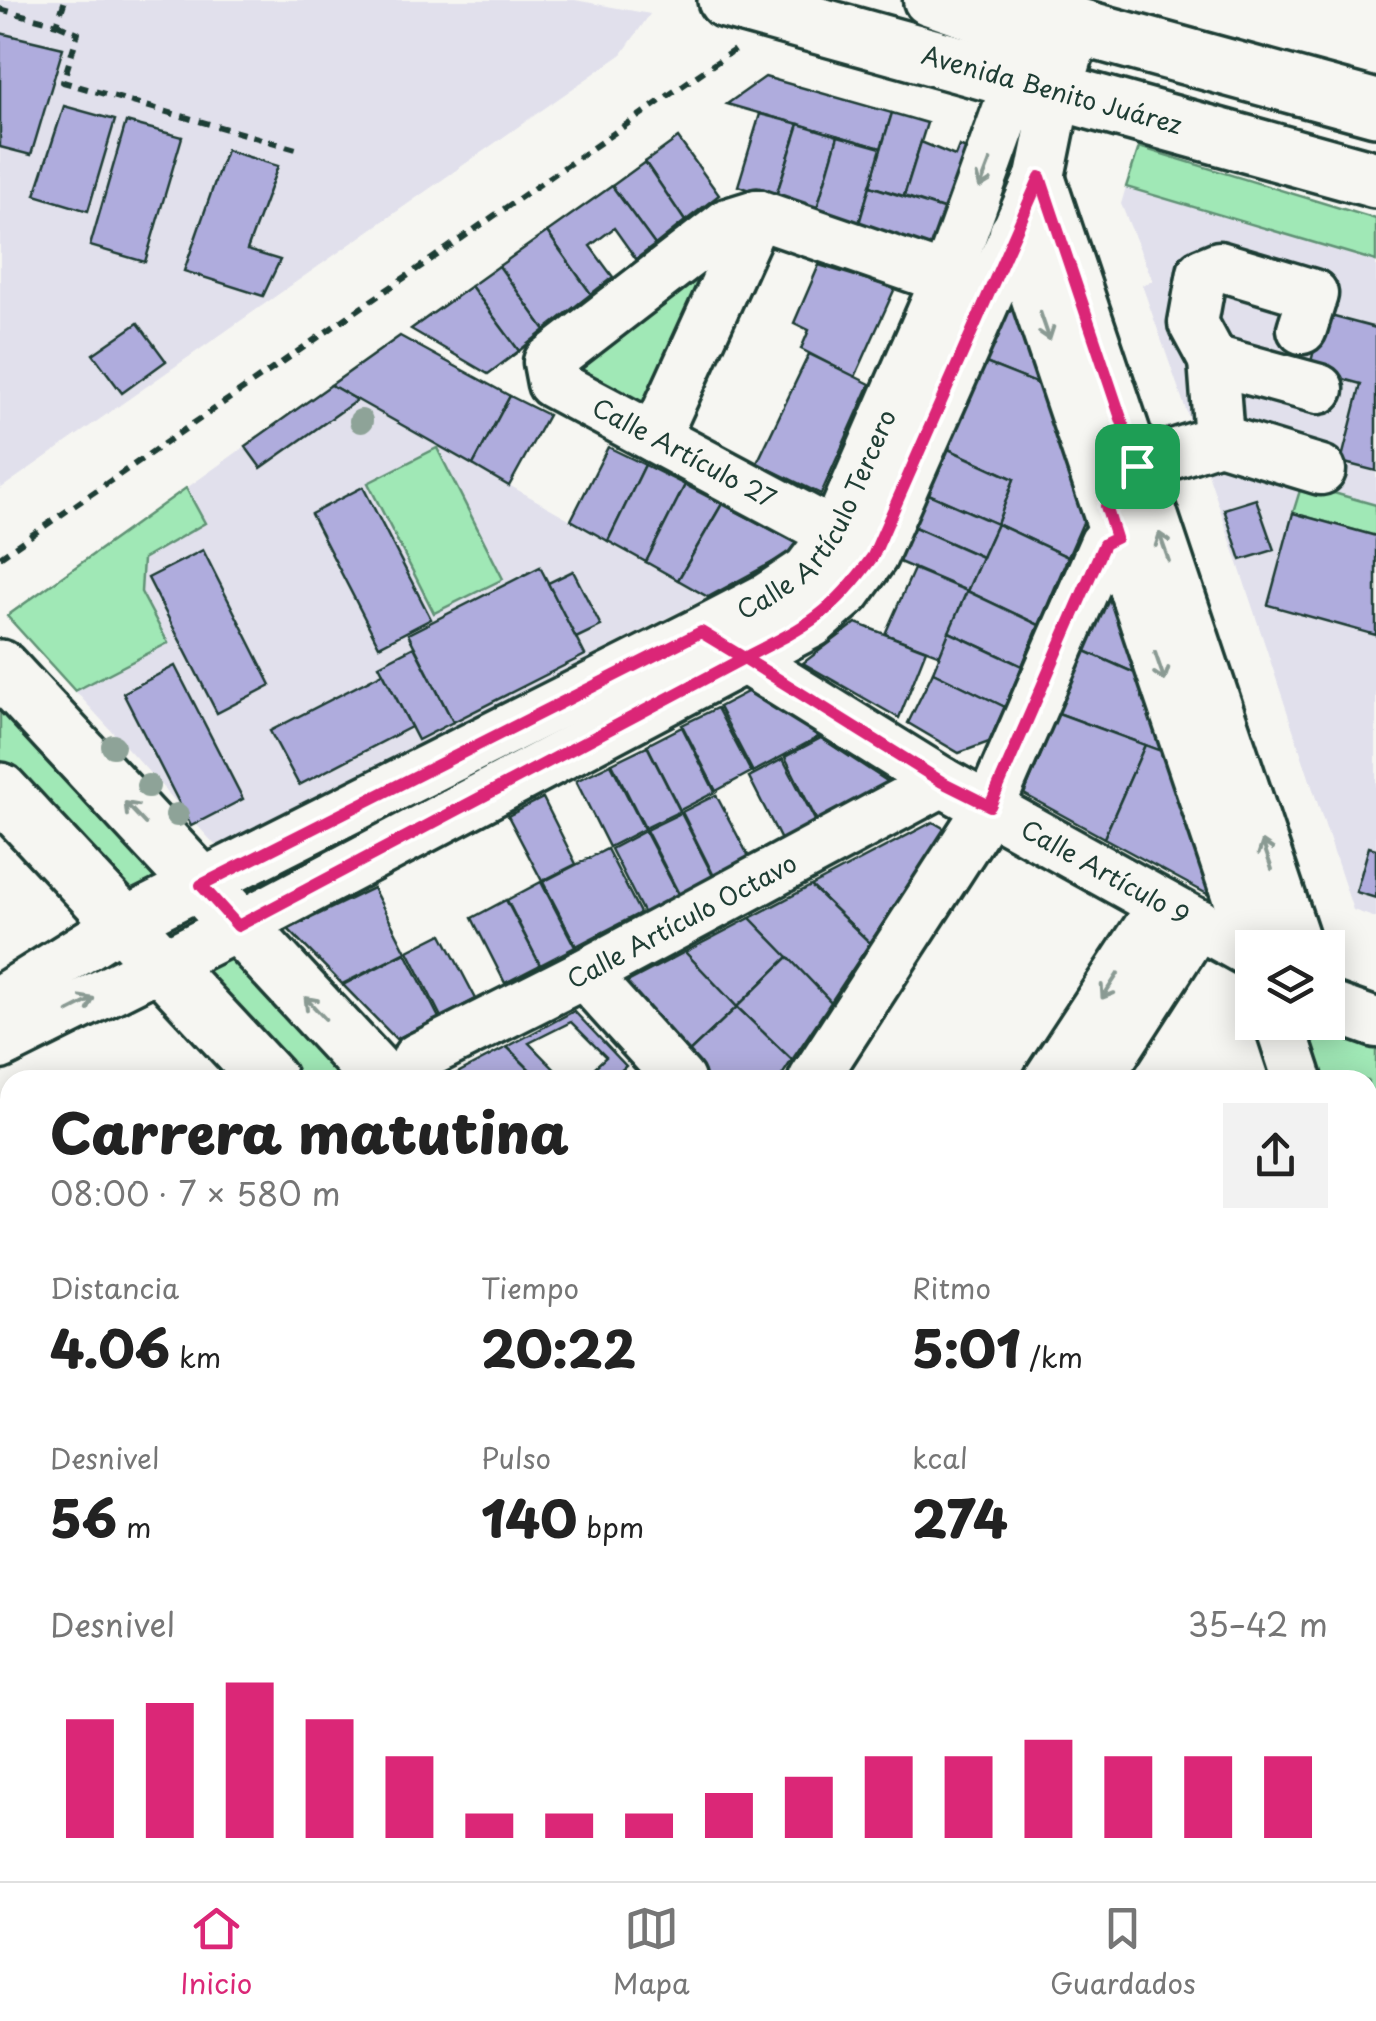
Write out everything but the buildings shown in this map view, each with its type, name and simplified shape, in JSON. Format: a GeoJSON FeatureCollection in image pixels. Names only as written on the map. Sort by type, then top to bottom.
{"type":"FeatureCollection","features":[{"type":"Feature","properties":{"kind":"main road","name":"Avenida Benito Juárez"},"geometry":{"type":"LineString","coordinates":[[726,0],[793,8],[1048,55],[1376,108]]}},
{"type":"Feature","properties":{"kind":"main road","name":"Avenida Benito Juárez"},"geometry":{"type":"LineString","coordinates":[[980,0],[1048,55],[1376,180]]}},
{"type":"Feature","properties":{"kind":"main road"},"geometry":{"type":"LineString","coordinates":[[0,668],[238,926],[399,1069]]}},
{"type":"Feature","properties":{"kind":"main road"},"geometry":{"type":"LineString","coordinates":[[0,791],[260,1070]]}},
{"type":"Feature","properties":{"kind":"street"},"geometry":{"type":"LineString","coordinates":[[928,0],[1048,55],[1376,164]]}},
{"type":"Feature","properties":{"kind":"street"},"geometry":{"type":"LineString","coordinates":[[1048,55],[1376,130]]}},
{"type":"Feature","properties":{"kind":"street","name":"Calle Artículo Tercero"},"geometry":{"type":"LineString","coordinates":[[0,1045],[238,926],[812,623],[847,592],[873,556],[1040,177],[1048,55]]}},
{"type":"Feature","properties":{"kind":"street","name":"Calle Artículo Tercero"},"geometry":{"type":"LineString","coordinates":[[0,1000],[123,923],[768,598],[808,572],[835,534],[1048,55]]}},
{"type":"Feature","properties":{"kind":"street"},"geometry":{"type":"LineString","coordinates":[[1040,177],[1247,930]]}},
{"type":"Feature","properties":{"kind":"street"},"geometry":{"type":"LineString","coordinates":[[656,438],[757,214],[946,279]]}},
{"type":"Feature","properties":{"kind":"street","name":"Calle Artículo 27"},"geometry":{"type":"LineString","coordinates":[[757,214],[728,223],[548,362],[552,383],[835,534]]}},
{"type":"Feature","properties":{"kind":"street"},"geometry":{"type":"LineString","coordinates":[[1014,234],[1126,500],[1291,930]]}},
{"type":"Feature","properties":{"kind":"street"},"geometry":{"type":"LineString","coordinates":[[1219,439],[1213,360],[1193,322],[1202,273],[1219,266],[1313,294],[1302,329]]}},
{"type":"Feature","properties":{"kind":"street"},"geometry":{"type":"LineString","coordinates":[[1213,360],[1319,388]]}},
{"type":"Feature","properties":{"kind":"street"},"geometry":{"type":"LineString","coordinates":[[819,1070],[990,806],[1126,500],[1219,439]]}},
{"type":"Feature","properties":{"kind":"street"},"geometry":{"type":"LineString","coordinates":[[1219,439],[1321,470]]}},
{"type":"Feature","properties":{"kind":"street","name":"Calle Artículo 9"},"geometry":{"type":"LineString","coordinates":[[701,632],[942,782],[1235,942]]}},
{"type":"Feature","properties":{"kind":"street","name":"Calle Artículo Octavo"},"geometry":{"type":"LineString","coordinates":[[399,1069],[942,782]]}},
{"type":"Feature","properties":{"kind":"street"},"geometry":{"type":"LineString","coordinates":[[1056,1070],[1180,914]]}},
{"type":"Feature","properties":{"kind":"street"},"geometry":{"type":"LineString","coordinates":[[1101,1070],[1180,914]]}},
{"type":"Feature","properties":{"kind":"street"},"geometry":{"type":"LineString","coordinates":[[584,974],[671,1070]]}},
{"type":"Feature","properties":{"kind":"street"},"geometry":{"type":"LineString","coordinates":[[1345,1012],[1376,1022]]}},
{"type":"Feature","properties":{"kind":"street"},"geometry":{"type":"LineString","coordinates":[[1285,1040],[1295,1070]]}},
{"type":"Feature","properties":{"kind":"path"},"geometry":{"type":"LineString","coordinates":[[57,24],[65,0]]}},
{"type":"Feature","properties":{"kind":"path"},"geometry":{"type":"LineString","coordinates":[[0,8],[78,34],[63,82],[303,150]]}},
{"type":"Feature","properties":{"kind":"path"},"geometry":{"type":"LineString","coordinates":[[0,556],[793,8]]}},
{"type":"Feature","properties":{"kind":"shaded area"},"geometry":{"type":"Polygon","coordinates":[[[0,0],[575,0],[650,14],[622,54],[0,489],[0,0]]]}},
{"type":"Feature","properties":{"kind":"shaded area"},"geometry":{"type":"Polygon","coordinates":[[[1126,187],[1376,261],[1376,918],[1353,910],[1142,285],[1153,281],[1121,204],[1126,187]]]}},
{"type":"Feature","properties":{"kind":"shaded area"},"geometry":{"type":"Polygon","coordinates":[[[331,385],[708,597],[217,847],[7,616],[331,385]]]}},
{"type":"Feature","properties":{"kind":"green space"},"geometry":{"type":"Polygon","coordinates":[[[1139,147],[1376,219],[1376,261],[1126,187],[1139,147]]]}},
{"type":"Feature","properties":{"kind":"green space"},"geometry":{"type":"Polygon","coordinates":[[[691,274],[702,283],[645,413],[570,368],[691,274]]]}},
{"type":"Feature","properties":{"kind":"green space"},"geometry":{"type":"Polygon","coordinates":[[[437,448],[503,579],[434,613],[368,483],[437,448]]]}},
{"type":"Feature","properties":{"kind":"green space"},"geometry":{"type":"Polygon","coordinates":[[[1302,484],[1376,505],[1376,536],[1293,513],[1302,484]]]}},
{"type":"Feature","properties":{"kind":"green space"},"geometry":{"type":"Polygon","coordinates":[[[186,488],[205,523],[143,559],[141,592],[168,643],[75,691],[7,616],[186,488]]]}},
{"type":"Feature","properties":{"kind":"green space"},"geometry":{"type":"Polygon","coordinates":[[[0,698],[158,878],[132,893],[118,888],[0,762],[0,698]]]}},
{"type":"Feature","properties":{"kind":"green space"},"geometry":{"type":"Polygon","coordinates":[[[235,954],[344,1070],[286,1070],[197,976],[200,963],[235,954]]]}},
{"type":"Feature","properties":{"kind":"green space"},"geometry":{"type":"Polygon","coordinates":[[[1345,1033],[1376,1045],[1376,1070],[1312,1070],[1302,1040],[1345,1040],[1345,1033]]]}},
{"type":"Feature","properties":{"kind":"route"},"geometry":{"type":"LineString","coordinates":[[1137,466],[1040,177],[873,556],[847,592],[812,623],[744,658],[701,632],[201,885],[238,926],[744,658],[942,782],[990,806],[1104,544],[1116,538],[1106,506],[1146,492],[1137,466]]}}]}
